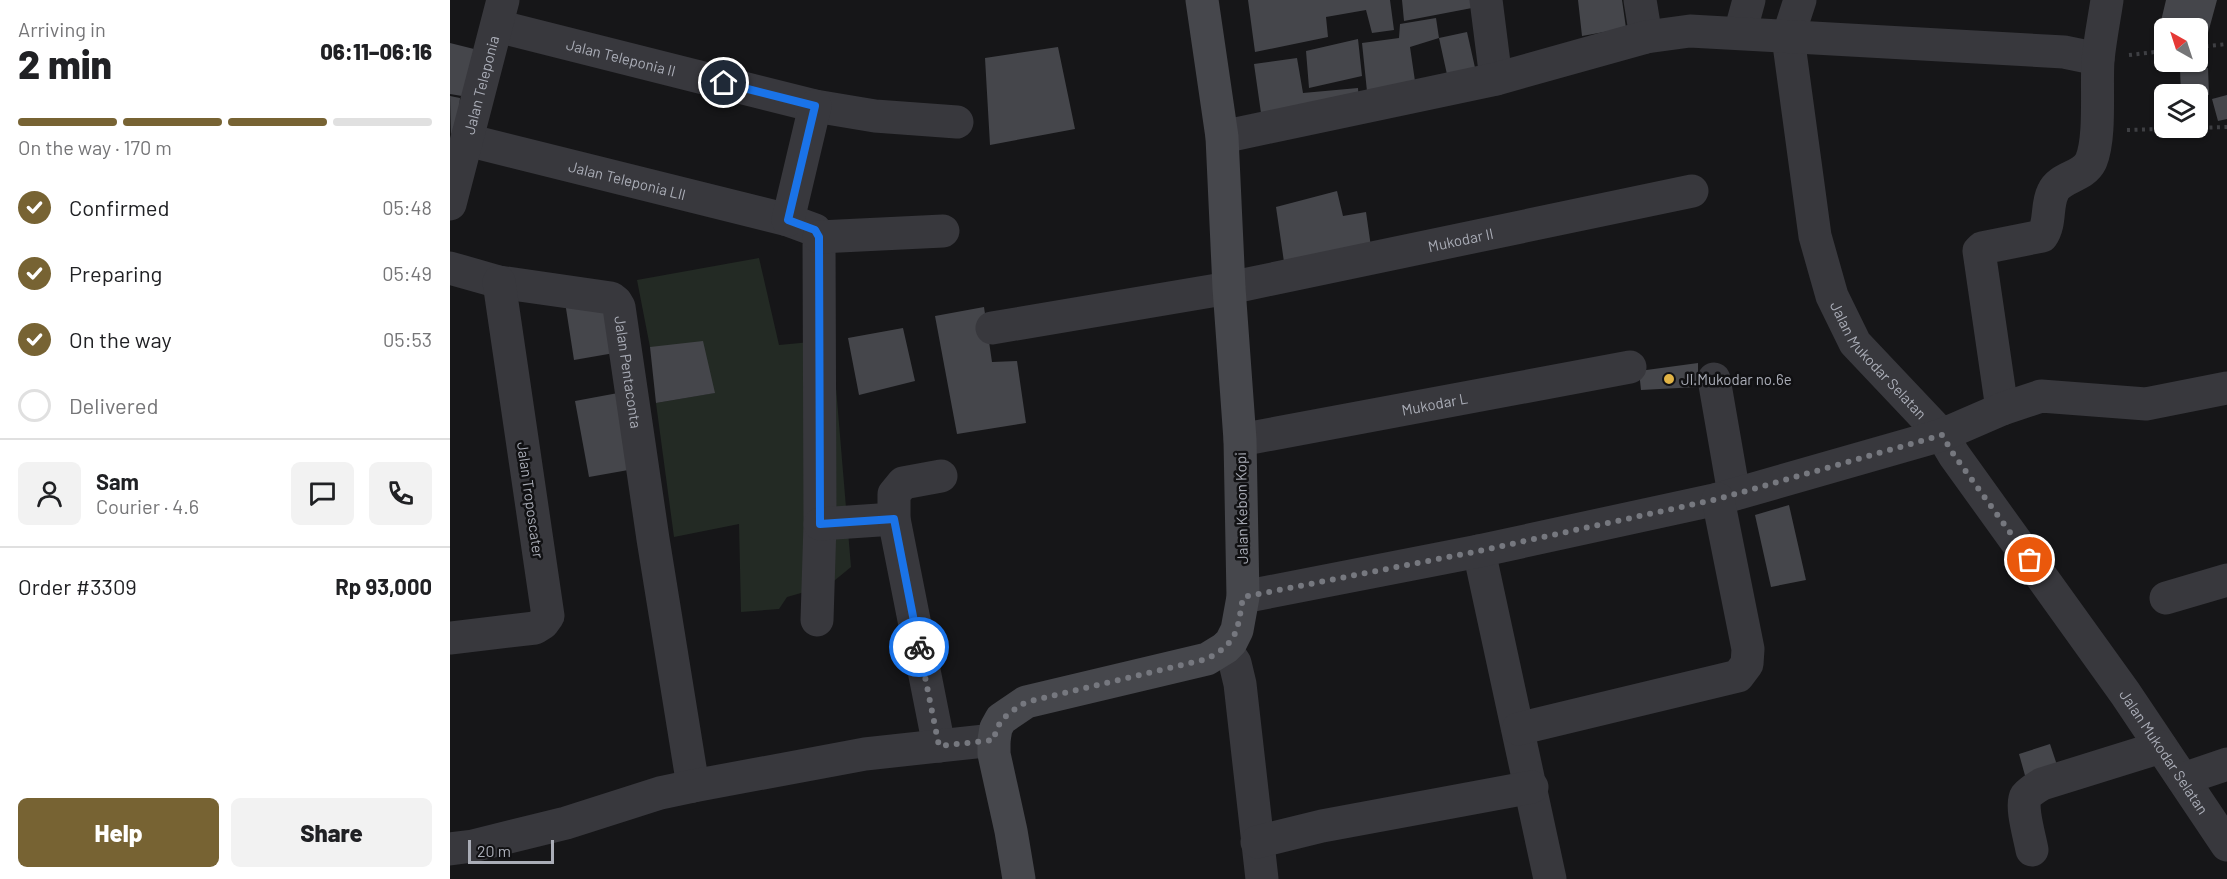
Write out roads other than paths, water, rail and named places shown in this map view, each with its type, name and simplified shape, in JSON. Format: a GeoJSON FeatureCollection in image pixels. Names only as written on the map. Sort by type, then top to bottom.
{"type":"FeatureCollection","features":[{"type":"Feature","properties":{"kind":"main road","name":"Jalan Kebon Kopi"},"geometry":{"type":"LineString","coordinates":[[1202,0],[1222,137],[1228,288],[1240,440],[1243,597],[1237,630],[1226,648]]}},
{"type":"Feature","properties":{"kind":"main road"},"geometry":{"type":"LineString","coordinates":[[1019,879],[994,754],[996,728],[1001,719],[1026,702],[1207,659],[1226,648]]}},
{"type":"Feature","properties":{"kind":"street"},"geometry":{"type":"LineString","coordinates":[[1486,0],[1496,79]]}},
{"type":"Feature","properties":{"kind":"street"},"geometry":{"type":"LineString","coordinates":[[1640,0],[1646,37]]}},
{"type":"Feature","properties":{"kind":"street"},"geometry":{"type":"LineString","coordinates":[[1740,33],[1749,0]]}},
{"type":"Feature","properties":{"kind":"street","name":"Jalan Mukodar Selatan"},"geometry":{"type":"LineString","coordinates":[[1800,0],[1788,37],[1815,236],[1832,296],[1855,343],[1942,435],[2125,693],[2227,845]]}},
{"type":"Feature","properties":{"kind":"street"},"geometry":{"type":"LineString","coordinates":[[2002,409],[1979,251],[1982,248],[2042,236],[2047,229],[2052,194],[2057,184],[2084,172],[2091,160],[2096,131],[2098,59],[2107,0]]}},
{"type":"Feature","properties":{"kind":"street","name":"Jalan Teleponia II"},"geometry":{"type":"LineString","coordinates":[[501,7],[815,106],[875,116],[957,122]]}},
{"type":"Feature","properties":{"kind":"street","name":"Jalan Teleponia"},"geometry":{"type":"LineString","coordinates":[[450,204],[501,7]]}},
{"type":"Feature","properties":{"kind":"street"},"geometry":{"type":"LineString","coordinates":[[1222,137],[1496,79],[1646,37],[1690,31],[2064,52],[2098,59]]}},
{"type":"Feature","properties":{"kind":"street"},"geometry":{"type":"LineString","coordinates":[[788,220],[815,106]]}},
{"type":"Feature","properties":{"kind":"street","name":"Jalan Teleponia Lll"},"geometry":{"type":"LineString","coordinates":[[467,140],[788,220],[815,230],[819,237]]}},
{"type":"Feature","properties":{"kind":"street","name":"Mukodar II"},"geometry":{"type":"LineString","coordinates":[[992,328],[1228,288],[1692,191]]}},
{"type":"Feature","properties":{"kind":"street"},"geometry":{"type":"LineString","coordinates":[[817,620],[820,524],[819,237],[944,231]]}},
{"type":"Feature","properties":{"kind":"street","name":"Jalan Pentaconta"},"geometry":{"type":"LineString","coordinates":[[450,268],[499,282],[611,298],[619,307],[653,539],[693,786]]}},
{"type":"Feature","properties":{"kind":"street","name":"Jalan Troposcater"},"geometry":{"type":"LineString","coordinates":[[450,638],[536,628],[548,616],[499,282]]}},
{"type":"Feature","properties":{"kind":"street","name":"Mukodar L"},"geometry":{"type":"LineString","coordinates":[[1240,440],[1630,367]]}},
{"type":"Feature","properties":{"kind":"street"},"geometry":{"type":"LineString","coordinates":[[1518,729],[1738,676],[1747,664],[1748,649],[1726,496],[1714,379]]}},
{"type":"Feature","properties":{"kind":"street"},"geometry":{"type":"LineString","coordinates":[[1243,597],[1479,551],[1726,496],[1942,435],[2002,409],[2041,396],[2146,404],[2227,388]]}},
{"type":"Feature","properties":{"kind":"street"},"geometry":{"type":"LineString","coordinates":[[939,746],[894,519],[894,494],[903,483],[941,476]]}},
{"type":"Feature","properties":{"kind":"street"},"geometry":{"type":"LineString","coordinates":[[820,524],[894,519]]}},
{"type":"Feature","properties":{"kind":"street"},"geometry":{"type":"LineString","coordinates":[[1479,551],[1551,879]]}},
{"type":"Feature","properties":{"kind":"street"},"geometry":{"type":"LineString","coordinates":[[2166,598],[2227,580]]}},
{"type":"Feature","properties":{"kind":"street"},"geometry":{"type":"LineString","coordinates":[[1226,648],[1235,663],[1240,684],[1262,879]]}},
{"type":"Feature","properties":{"kind":"street"},"geometry":{"type":"LineString","coordinates":[[450,849],[473,846],[566,823],[660,793],[693,786],[865,754],[994,740]]}},
{"type":"Feature","properties":{"kind":"street"},"geometry":{"type":"LineString","coordinates":[[2032,850],[2024,803],[2026,795],[2033,789],[2042,784],[2161,747]]}},
{"type":"Feature","properties":{"kind":"street"},"geometry":{"type":"LineString","coordinates":[[2183,779],[2227,764]]}},
{"type":"Feature","properties":{"kind":"street"},"geometry":{"type":"LineString","coordinates":[[1257,842],[1322,826],[1532,787]]}},
{"type":"Feature","properties":{"kind":"place","name":"Jl.Mukodar no.6e"},"geometry":{"type":"Point","coordinates":[1669,379]}}]}
